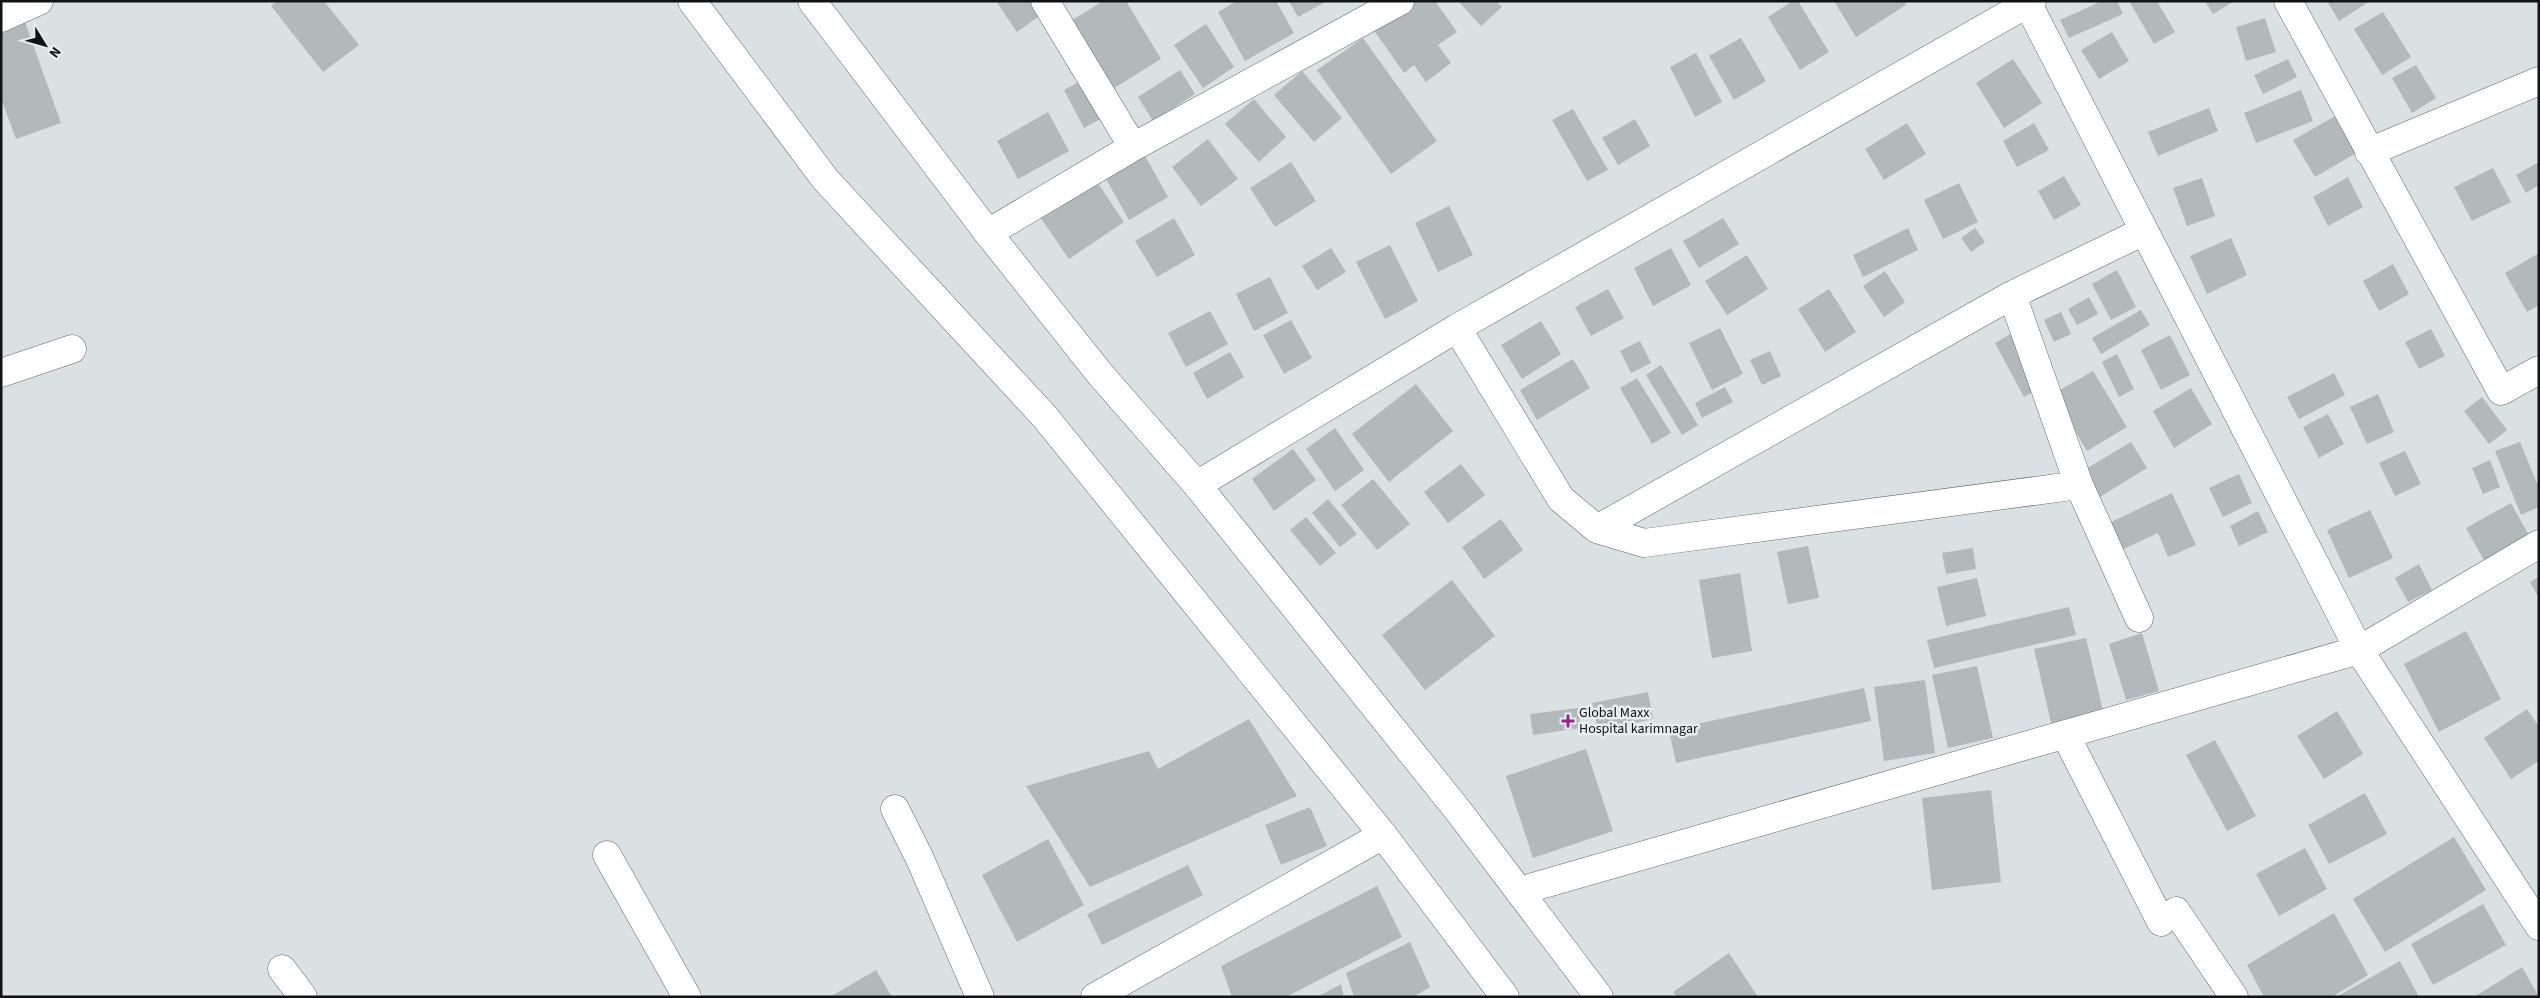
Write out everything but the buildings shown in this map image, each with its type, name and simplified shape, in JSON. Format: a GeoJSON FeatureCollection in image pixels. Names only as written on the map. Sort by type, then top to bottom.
{"type":"FeatureCollection","features":[{"type":"Feature","properties":{"kind":"street"},"geometry":{"type":"LineString","coordinates":[[1,18],[39,1]]}},
{"type":"Feature","properties":{"kind":"street"},"geometry":{"type":"LineString","coordinates":[[692,1],[825,179],[1045,417],[1383,835],[1505,997]]}},
{"type":"Feature","properties":{"kind":"street"},"geometry":{"type":"LineString","coordinates":[[812,1],[988,233],[1100,374],[1197,485],[1460,813],[1599,997]]}},
{"type":"Feature","properties":{"kind":"street"},"geometry":{"type":"LineString","coordinates":[[1045,1],[1133,147]]}},
{"type":"Feature","properties":{"kind":"street"},"geometry":{"type":"LineString","coordinates":[[988,233],[1133,147],[1400,1]]}},
{"type":"Feature","properties":{"kind":"street"},"geometry":{"type":"LineString","coordinates":[[2288,1],[2501,391],[2539,370]]}},
{"type":"Feature","properties":{"kind":"street"},"geometry":{"type":"LineString","coordinates":[[1197,485],[1457,328],[2028,2],[2359,650],[2539,926]]}},
{"type":"Feature","properties":{"kind":"street"},"geometry":{"type":"LineString","coordinates":[[2369,152],[2539,81]]}},
{"type":"Feature","properties":{"kind":"street"},"geometry":{"type":"LineString","coordinates":[[1597,529],[2012,295],[2144,231]]}},
{"type":"Feature","properties":{"kind":"street"},"geometry":{"type":"LineString","coordinates":[[2012,295],[2079,485],[2139,618]]}},
{"type":"Feature","properties":{"kind":"street"},"geometry":{"type":"LineString","coordinates":[[1457,328],[1561,498],[1597,529],[1644,543],[2079,485]]}},
{"type":"Feature","properties":{"kind":"street"},"geometry":{"type":"LineString","coordinates":[[1,373],[72,349]]}},
{"type":"Feature","properties":{"kind":"street"},"geometry":{"type":"LineString","coordinates":[[1519,891],[2359,650],[2539,544]]}},
{"type":"Feature","properties":{"kind":"street"},"geometry":{"type":"LineString","coordinates":[[2066,734],[2168,916],[2234,997]]}},
{"type":"Feature","properties":{"kind":"street"},"geometry":{"type":"LineString","coordinates":[[895,809],[920,859],[980,997]]}},
{"type":"Feature","properties":{"kind":"street"},"geometry":{"type":"LineString","coordinates":[[1095,997],[1383,835]]}},
{"type":"Feature","properties":{"kind":"street"},"geometry":{"type":"LineString","coordinates":[[608,854],[687,997]]}},
{"type":"Feature","properties":{"kind":"street"},"geometry":{"type":"LineString","coordinates":[[282,968],[303,997]]}},
{"type":"Feature","properties":{"kind":"place","name":"Global Maxx Hospital karimnagar"},"geometry":{"type":"Point","coordinates":[1568,721]}}]}
